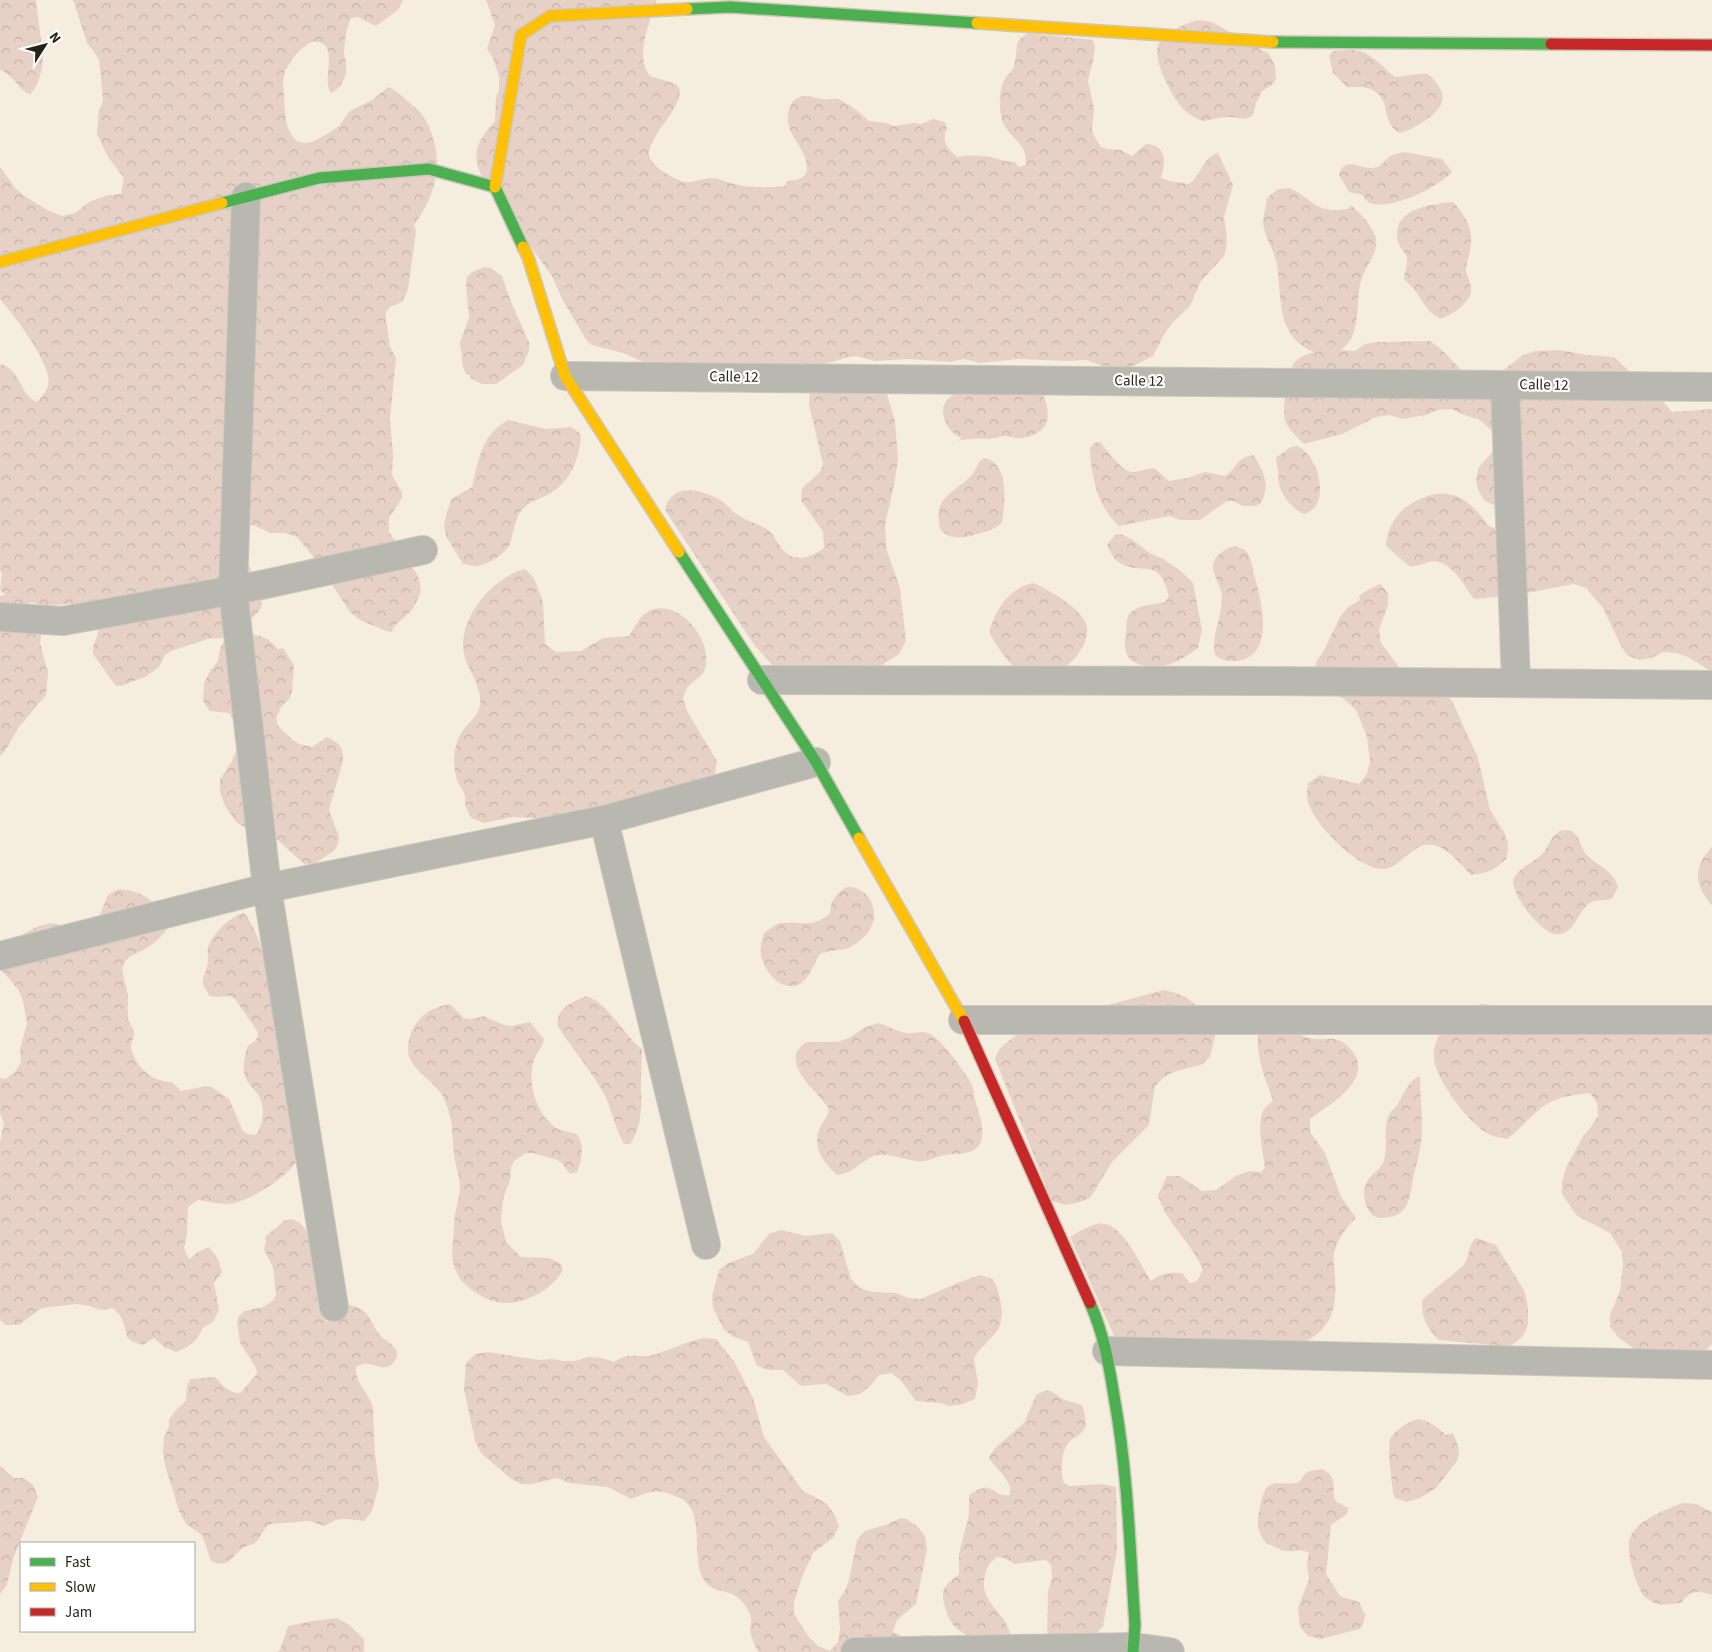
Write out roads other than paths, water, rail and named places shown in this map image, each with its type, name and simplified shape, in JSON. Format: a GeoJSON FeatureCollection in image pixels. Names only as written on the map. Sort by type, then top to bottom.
{"type":"FeatureCollection","features":[{"type":"Feature","properties":{"kind":"street"},"geometry":{"type":"LineString","coordinates":[[1133,1650],[1134,1625],[1122,1442],[1107,1351],[1096,1320],[963,1020],[816,762],[565,376],[528,256],[495,187],[520,35],[550,16],[730,6],[1254,42],[1712,46]]}},
{"type":"Feature","properties":{"kind":"street"},"geometry":{"type":"LineString","coordinates":[[0,262],[319,178],[429,170],[495,187]]}},
{"type":"Feature","properties":{"kind":"street"},"geometry":{"type":"LineString","coordinates":[[246,197],[233,590],[267,888],[334,1307]]}},
{"type":"Feature","properties":{"kind":"street","name":"Calle 12"},"geometry":{"type":"LineString","coordinates":[[565,376],[1712,387]]}},
{"type":"Feature","properties":{"kind":"street"},"geometry":{"type":"LineString","coordinates":[[1505,385],[1516,683]]}},
{"type":"Feature","properties":{"kind":"street"},"geometry":{"type":"LineString","coordinates":[[0,617],[63,621],[233,590],[423,550]]}},
{"type":"Feature","properties":{"kind":"street"},"geometry":{"type":"LineString","coordinates":[[762,680],[1270,681],[1712,685]]}},
{"type":"Feature","properties":{"kind":"street"},"geometry":{"type":"LineString","coordinates":[[0,956],[267,888],[604,820],[816,762]]}},
{"type":"Feature","properties":{"kind":"street"},"geometry":{"type":"LineString","coordinates":[[604,820],[706,1245]]}},
{"type":"Feature","properties":{"kind":"street"},"geometry":{"type":"LineString","coordinates":[[963,1020],[1712,1020]]}},
{"type":"Feature","properties":{"kind":"street"},"geometry":{"type":"LineString","coordinates":[[1107,1351],[1712,1365]]}},
{"type":"Feature","properties":{"kind":"street"},"geometry":{"type":"LineString","coordinates":[[855,1652],[1133,1650],[1170,1652]]}}]}
